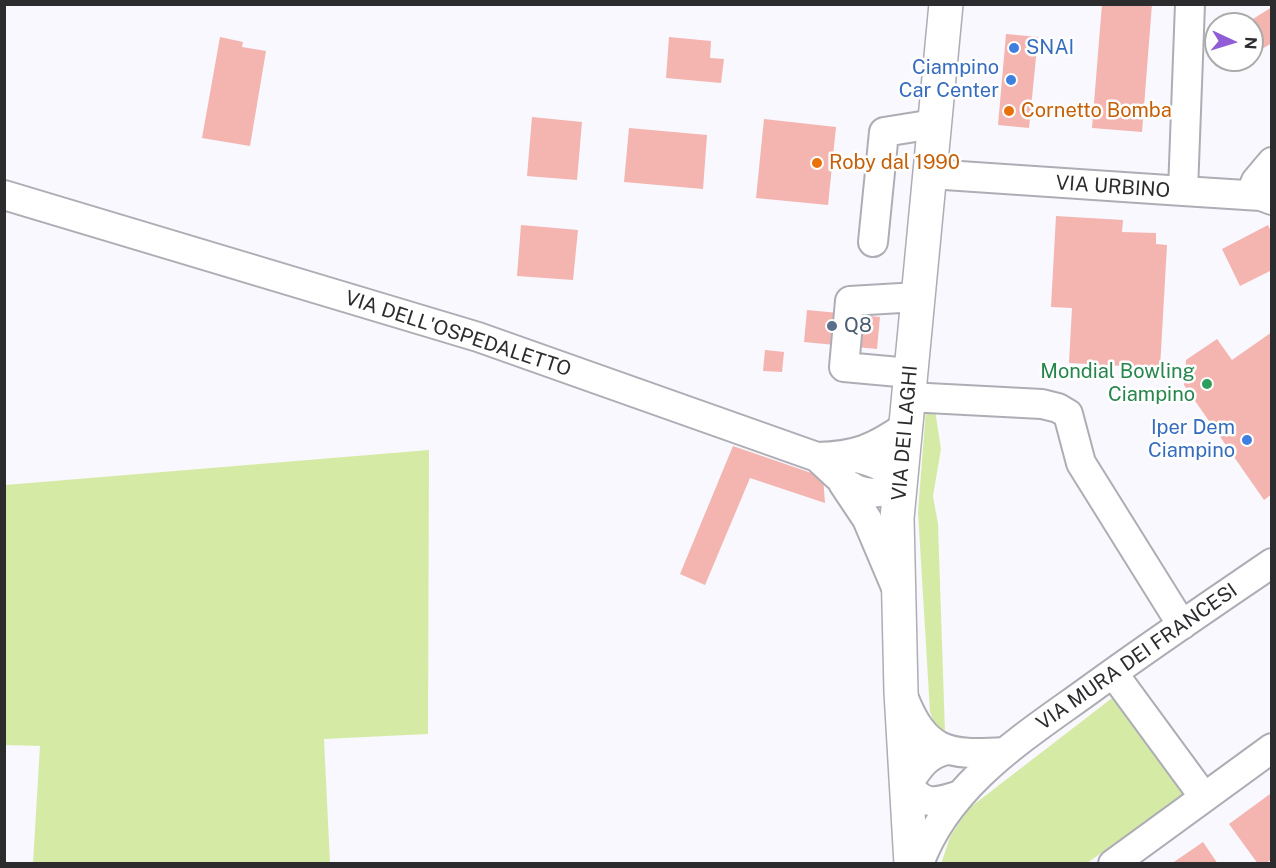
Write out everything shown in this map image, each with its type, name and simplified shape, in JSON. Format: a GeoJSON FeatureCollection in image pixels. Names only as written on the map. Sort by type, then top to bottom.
{"type":"FeatureCollection","features":[{"type":"Feature","properties":{"kind":"main road","name":"VIA DEI LAGHI"},"geometry":{"type":"LineString","coordinates":[[911,864],[901,692],[897,518],[946,4]]}},
{"type":"Feature","properties":{"kind":"street","name":"VIA URBINO"},"geometry":{"type":"LineString","coordinates":[[930,174],[1183,191],[1191,4]]}},
{"type":"Feature","properties":{"kind":"street"},"geometry":{"type":"LineString","coordinates":[[873,242],[884,132],[934,124]]}},
{"type":"Feature","properties":{"kind":"street"},"geometry":{"type":"LineString","coordinates":[[1183,191],[1261,198],[1256,181],[1267,164],[1272,162]]}},
{"type":"Feature","properties":{"kind":"street","name":"VIA DELL'OSPEDALETTO"},"geometry":{"type":"LineString","coordinates":[[4,195],[478,337],[834,462],[869,495],[882,494],[900,485]]}},
{"type":"Feature","properties":{"kind":"street"},"geometry":{"type":"LineString","coordinates":[[918,297],[850,301],[844,367],[908,399],[1042,404],[1058,408],[1068,414],[1081,463],[1182,625]]}},
{"type":"Feature","properties":{"kind":"street"},"geometry":{"type":"LineString","coordinates":[[899,593],[867,519],[834,462],[883,442],[908,399]]}},
{"type":"Feature","properties":{"kind":"street","name":"VIA MURA DEI FRANCESI"},"geometry":{"type":"LineString","coordinates":[[919,864],[934,829],[960,795],[1004,752],[1272,563]]}},
{"type":"Feature","properties":{"kind":"street"},"geometry":{"type":"LineString","coordinates":[[1113,673],[1204,797]]}},
{"type":"Feature","properties":{"kind":"street"},"geometry":{"type":"LineString","coordinates":[[901,692],[920,731],[947,750],[960,754],[1004,752]]}},
{"type":"Feature","properties":{"kind":"street"},"geometry":{"type":"LineString","coordinates":[[1113,864],[1272,748]]}},
{"type":"Feature","properties":{"kind":"street"},"geometry":{"type":"LineString","coordinates":[[947,750],[933,753],[924,761],[908,784],[916,796],[928,801],[960,795]]}},
{"type":"Feature","properties":{"kind":"green space"},"geometry":{"type":"Polygon","coordinates":[[[926,409],[935,410],[941,449],[933,496],[938,524],[945,733],[935,725],[930,712],[918,512],[926,409]]]}},
{"type":"Feature","properties":{"kind":"green space"},"geometry":{"type":"Polygon","coordinates":[[[429,450],[428,734],[324,739],[330,863],[33,863],[40,746],[5,745],[5,485],[429,450]]]}},
{"type":"Feature","properties":{"kind":"green space"},"geometry":{"type":"Polygon","coordinates":[[[1116,695],[1186,794],[1087,863],[941,864],[950,837],[968,809],[1116,695]]]}},
{"type":"Feature","properties":{"kind":"building"},"geometry":{"type":"Polygon","coordinates":[[[1102,4],[1152,4],[1142,132],[1092,128],[1102,4]]]}},
{"type":"Feature","properties":{"kind":"building"},"geometry":{"type":"Polygon","coordinates":[[[1272,7],[1272,43],[1264,48],[1264,12],[1272,7]]]}},
{"type":"Feature","properties":{"kind":"building"},"geometry":{"type":"Polygon","coordinates":[[[1006,34],[1038,37],[1029,128],[998,125],[1006,34]]]}},
{"type":"Feature","properties":{"kind":"building"},"geometry":{"type":"Polygon","coordinates":[[[220,37],[243,42],[242,47],[266,51],[250,146],[202,138],[220,37]]]}},
{"type":"Feature","properties":{"kind":"building"},"geometry":{"type":"Polygon","coordinates":[[[669,37],[711,41],[710,58],[724,59],[721,83],[666,78],[669,37]]]}},
{"type":"Feature","properties":{"kind":"building"},"geometry":{"type":"Polygon","coordinates":[[[532,117],[582,122],[577,180],[527,176],[532,117]]]}},
{"type":"Feature","properties":{"kind":"building"},"geometry":{"type":"Polygon","coordinates":[[[764,119],[836,127],[828,205],[756,198],[764,119]]]}},
{"type":"Feature","properties":{"kind":"building"},"geometry":{"type":"Polygon","coordinates":[[[629,128],[707,135],[703,189],[624,182],[629,128]]]}},
{"type":"Feature","properties":{"kind":"building"},"geometry":{"type":"Polygon","coordinates":[[[1056,216],[1123,220],[1122,232],[1156,233],[1156,244],[1167,245],[1160,368],[1069,363],[1072,308],[1051,307],[1056,216]]]}},
{"type":"Feature","properties":{"kind":"building"},"geometry":{"type":"Polygon","coordinates":[[[521,225],[578,230],[573,280],[517,276],[521,225]]]}},
{"type":"Feature","properties":{"kind":"building"},"geometry":{"type":"Polygon","coordinates":[[[1268,225],[1272,233],[1272,270],[1240,286],[1222,249],[1268,225]]]}},
{"type":"Feature","properties":{"kind":"building"},"geometry":{"type":"Polygon","coordinates":[[[807,310],[880,317],[877,349],[804,342],[807,310]]]}},
{"type":"Feature","properties":{"kind":"building","name":"Iper Dem Ciampino"},"geometry":{"type":"Polygon","coordinates":[[[1272,332],[1272,494],[1264,500],[1184,385],[1186,360],[1217,339],[1232,360],[1272,332]]]}},
{"type":"Feature","properties":{"kind":"building"},"geometry":{"type":"Polygon","coordinates":[[[765,350],[784,352],[782,372],[763,371],[765,350]]]}},
{"type":"Feature","properties":{"kind":"building"},"geometry":{"type":"Polygon","coordinates":[[[733,446],[823,477],[825,503],[750,478],[705,585],[680,574],[733,446]]]}},
{"type":"Feature","properties":{"kind":"building"},"geometry":{"type":"Polygon","coordinates":[[[1270,794],[1272,859],[1265,864],[1258,864],[1229,824],[1270,794]]]}},
{"type":"Feature","properties":{"kind":"building"},"geometry":{"type":"Polygon","coordinates":[[[1203,842],[1218,864],[1171,864],[1203,842]]]}},
{"type":"Feature","properties":{"kind":"place","name":"SNAI"},"geometry":{"type":"Point","coordinates":[1014,48]}},
{"type":"Feature","properties":{"kind":"place","name":"Ciampino Car Center"},"geometry":{"type":"Point","coordinates":[1011,80]}},
{"type":"Feature","properties":{"kind":"place","name":"Cornetto Bomba"},"geometry":{"type":"Point","coordinates":[1009,111]}},
{"type":"Feature","properties":{"kind":"place","name":"Roby dal 1990"},"geometry":{"type":"Point","coordinates":[817,163]}},
{"type":"Feature","properties":{"kind":"place","name":"Q8"},"geometry":{"type":"Point","coordinates":[832,326]}},
{"type":"Feature","properties":{"kind":"place","name":"Mondial Bowling Ciampino"},"geometry":{"type":"Point","coordinates":[1207,384]}},
{"type":"Feature","properties":{"kind":"place","name":"Iper Dem Ciampino"},"geometry":{"type":"Point","coordinates":[1247,440]}}]}
